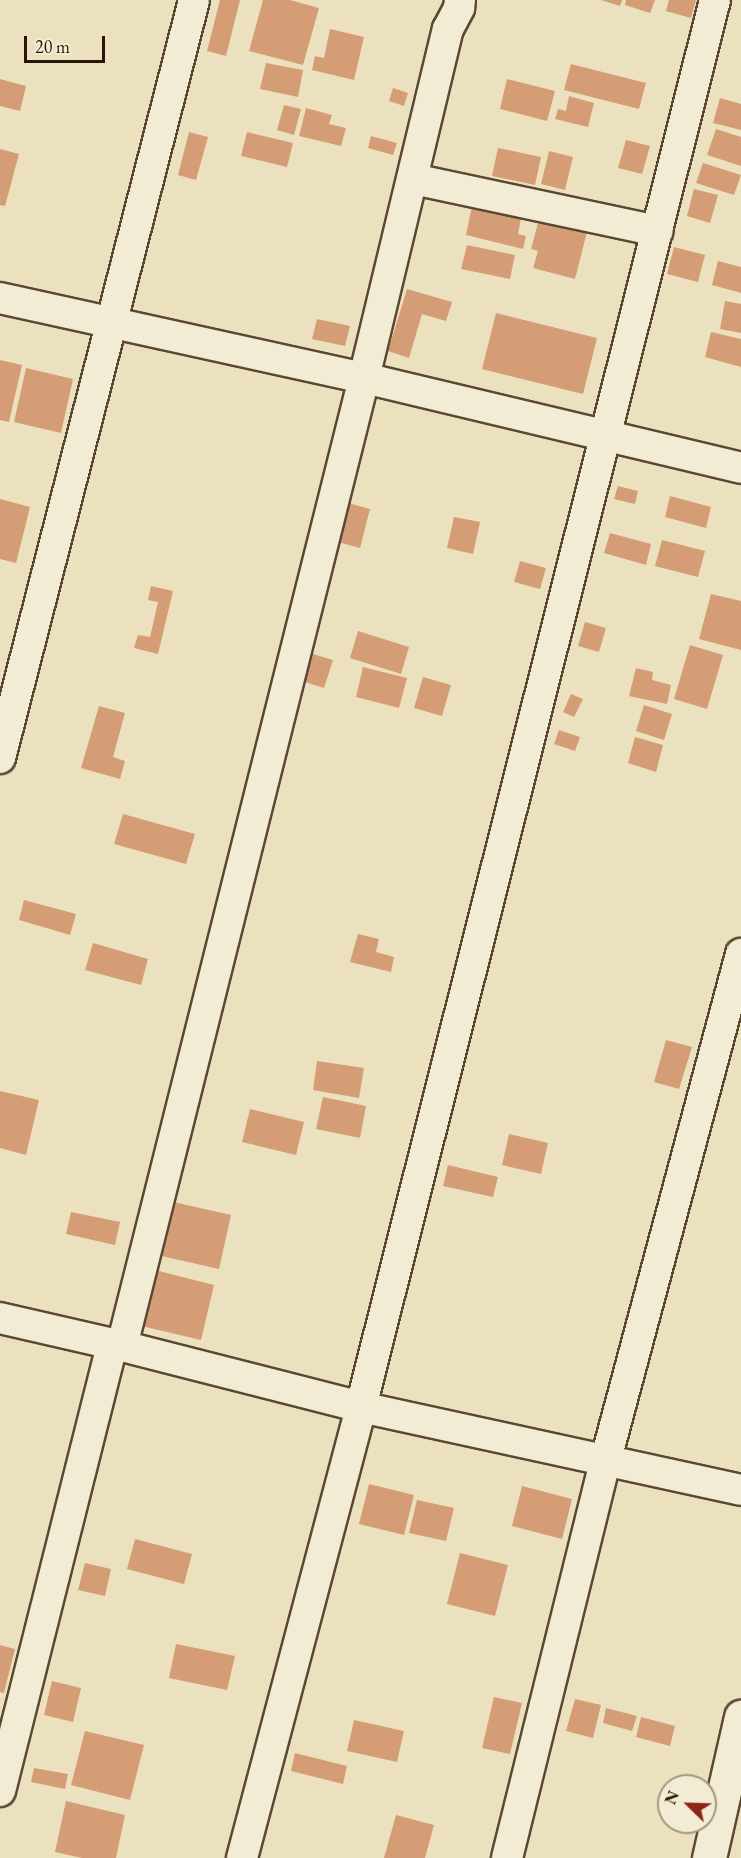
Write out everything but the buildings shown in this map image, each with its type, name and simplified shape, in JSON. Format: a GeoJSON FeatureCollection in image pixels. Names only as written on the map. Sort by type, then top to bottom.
{"type":"FeatureCollection","features":[{"type":"Feature","properties":{"kind":"street"},"geometry":{"type":"LineString","coordinates":[[0,758],[194,0]]}},
{"type":"Feature","properties":{"kind":"street"},"geometry":{"type":"LineString","coordinates":[[0,1791],[117,1346],[364,378],[448,29],[460,0]]}},
{"type":"Feature","properties":{"kind":"street"},"geometry":{"type":"LineString","coordinates":[[242,1858],[361,1407],[715,0]]}},
{"type":"Feature","properties":{"kind":"street"},"geometry":{"type":"LineString","coordinates":[[413,179],[658,231]]}},
{"type":"Feature","properties":{"kind":"street"},"geometry":{"type":"LineString","coordinates":[[0,298],[364,378],[741,468]]}},
{"type":"Feature","properties":{"kind":"street"},"geometry":{"type":"LineString","coordinates":[[507,1858],[606,1459],[741,954]]}},
{"type":"Feature","properties":{"kind":"street"},"geometry":{"type":"LineString","coordinates":[[0,1318],[361,1407],[741,1490]]}},
{"type":"Feature","properties":{"kind":"street"},"geometry":{"type":"LineString","coordinates":[[709,1858],[741,1717]]}}]}
